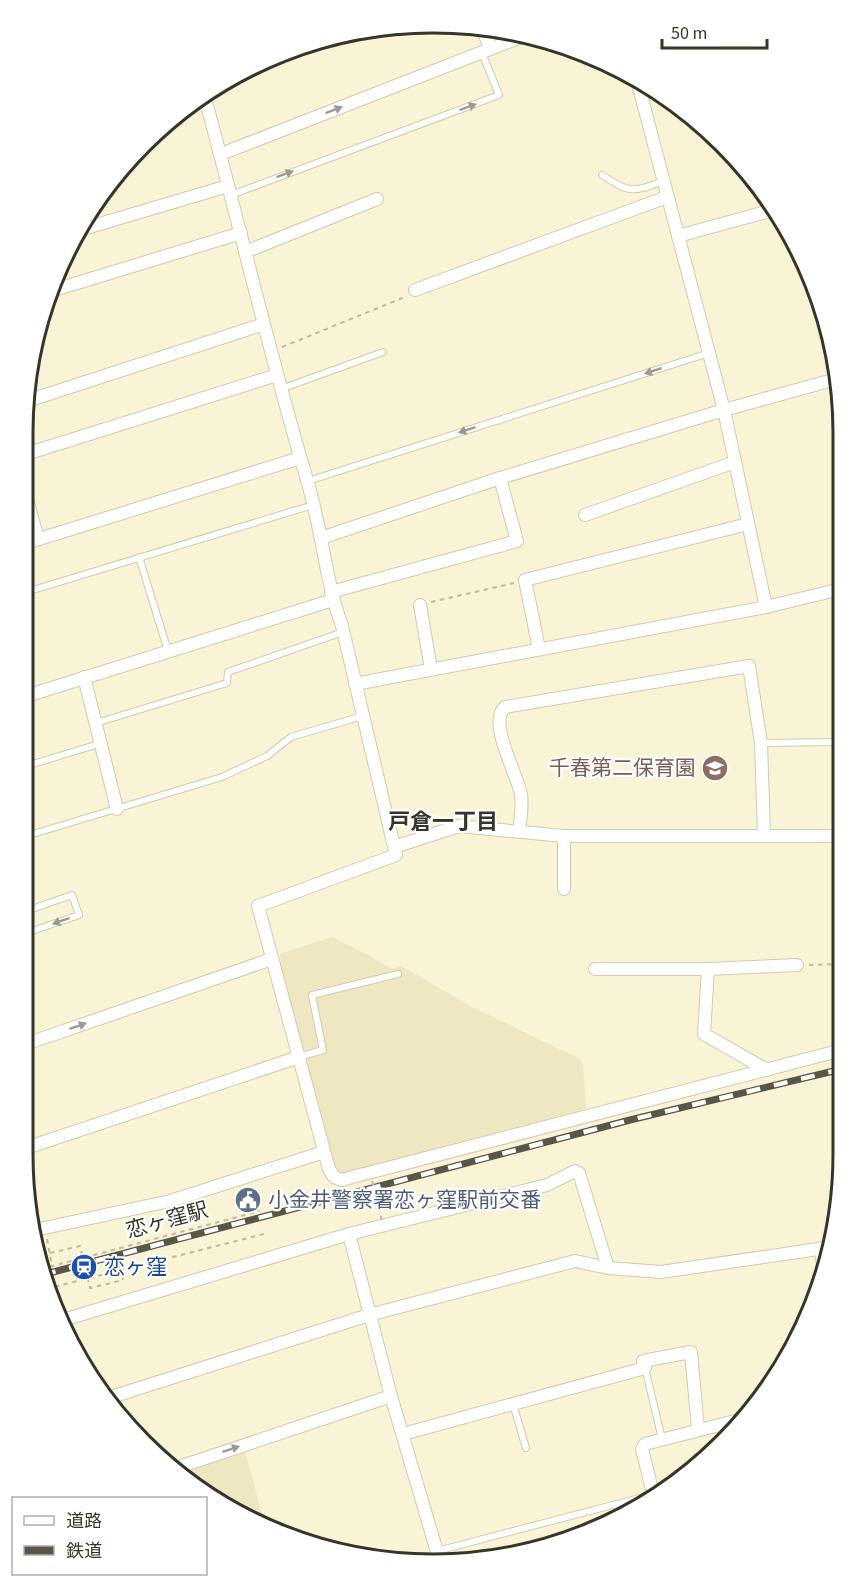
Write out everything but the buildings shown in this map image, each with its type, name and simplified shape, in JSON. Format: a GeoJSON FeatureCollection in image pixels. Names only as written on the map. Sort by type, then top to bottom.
{"type":"FeatureCollection","features":[{"type":"Feature","properties":{"kind":"street"},"geometry":{"type":"LineString","coordinates":[[483,36],[486,51]]}},
{"type":"Feature","properties":{"kind":"street"},"geometry":{"type":"LineString","coordinates":[[221,154],[511,41]]}},
{"type":"Feature","properties":{"kind":"street"},"geometry":{"type":"LineString","coordinates":[[642,92],[667,197],[724,410],[766,607]]}},
{"type":"Feature","properties":{"kind":"street"},"geometry":{"type":"LineString","coordinates":[[207,103],[280,389],[308,481],[332,596],[343,632],[396,855],[258,906],[324,1152],[334,1177],[341,1180],[833,1052]]}},
{"type":"Feature","properties":{"kind":"street"},"geometry":{"type":"LineString","coordinates":[[90,227],[229,191]]}},
{"type":"Feature","properties":{"kind":"street"},"geometry":{"type":"LineString","coordinates":[[415,290],[667,197]]}},
{"type":"Feature","properties":{"kind":"street"},"geometry":{"type":"LineString","coordinates":[[245,252],[377,200]]}},
{"type":"Feature","properties":{"kind":"street"},"geometry":{"type":"LineString","coordinates":[[678,236],[767,212]]}},
{"type":"Feature","properties":{"kind":"street"},"geometry":{"type":"LineString","coordinates":[[60,288],[241,233]]}},
{"type":"Feature","properties":{"kind":"street"},"geometry":{"type":"LineString","coordinates":[[35,399],[264,324]]}},
{"type":"Feature","properties":{"kind":"street"},"geometry":{"type":"LineString","coordinates":[[33,452],[277,375]]}},
{"type":"Feature","properties":{"kind":"street"},"geometry":{"type":"LineString","coordinates":[[321,538],[500,478],[724,410],[830,381]]}},
{"type":"Feature","properties":{"kind":"street"},"geometry":{"type":"LineString","coordinates":[[33,541],[300,458]]}},
{"type":"Feature","properties":{"kind":"street"},"geometry":{"type":"LineString","coordinates":[[585,515],[735,462]]}},
{"type":"Feature","properties":{"kind":"street"},"geometry":{"type":"LineString","coordinates":[[33,695],[332,596],[517,541],[500,478]]}},
{"type":"Feature","properties":{"kind":"street"},"geometry":{"type":"LineString","coordinates":[[33,521],[38,539]]}},
{"type":"Feature","properties":{"kind":"street"},"geometry":{"type":"LineString","coordinates":[[539,649],[525,580],[748,524]]}},
{"type":"Feature","properties":{"kind":"street"},"geometry":{"type":"LineString","coordinates":[[355,684],[766,607],[833,591]]}},
{"type":"Feature","properties":{"kind":"street"},"geometry":{"type":"LineString","coordinates":[[420,605],[432,669]]}},
{"type":"Feature","properties":{"kind":"street"},"geometry":{"type":"LineString","coordinates":[[519,832],[521,796],[504,747],[499,717],[505,707],[749,666],[761,743],[764,835]]}},
{"type":"Feature","properties":{"kind":"street"},"geometry":{"type":"LineString","coordinates":[[84,677],[117,809]]}},
{"type":"Feature","properties":{"kind":"street"},"geometry":{"type":"LineString","coordinates":[[394,847],[459,826],[564,836],[833,836]]}},
{"type":"Feature","properties":{"kind":"street"},"geometry":{"type":"LineString","coordinates":[[564,836],[564,889]]}},
{"type":"Feature","properties":{"kind":"street"},"geometry":{"type":"LineString","coordinates":[[33,1042],[272,959]]}},
{"type":"Feature","properties":{"kind":"street"},"geometry":{"type":"LineString","coordinates":[[594,969],[708,969],[797,965]]}},
{"type":"Feature","properties":{"kind":"street"},"geometry":{"type":"LineString","coordinates":[[708,969],[704,1034],[767,1070]]}},
{"type":"Feature","properties":{"kind":"street"},"geometry":{"type":"LineString","coordinates":[[33,1145],[299,1057]]}},
{"type":"Feature","properties":{"kind":"street"},"geometry":{"type":"LineString","coordinates":[[40,1229],[170,1201],[324,1152]]}},
{"type":"Feature","properties":{"kind":"street"},"geometry":{"type":"LineString","coordinates":[[68,1318],[349,1234],[547,1185],[574,1171],[579,1173],[608,1268]]}},
{"type":"Feature","properties":{"kind":"street"},"geometry":{"type":"LineString","coordinates":[[349,1234],[369,1315],[438,1554]]}},
{"type":"Feature","properties":{"kind":"street"},"geometry":{"type":"LineString","coordinates":[[115,1396],[369,1315],[575,1262],[608,1268],[661,1272],[821,1248]]}},
{"type":"Feature","properties":{"kind":"street"},"geometry":{"type":"LineString","coordinates":[[403,1434],[645,1368],[643,1361],[691,1352],[698,1429]]}},
{"type":"Feature","properties":{"kind":"street"},"geometry":{"type":"LineString","coordinates":[[183,1466],[392,1396]]}},
{"type":"Feature","properties":{"kind":"street"},"geometry":{"type":"LineString","coordinates":[[651,1489],[642,1449],[645,1444],[730,1422]]}},
{"type":"Feature","properties":{"kind":"lane"},"geometry":{"type":"LineString","coordinates":[[229,191],[499,95],[486,51]]}},
{"type":"Feature","properties":{"kind":"lane"},"geometry":{"type":"LineString","coordinates":[[602,175],[623,188],[638,191],[663,181]]}},
{"type":"Feature","properties":{"kind":"lane"},"geometry":{"type":"LineString","coordinates":[[280,389],[383,352]]}},
{"type":"Feature","properties":{"kind":"lane"},"geometry":{"type":"LineString","coordinates":[[308,481],[709,353]]}},
{"type":"Feature","properties":{"kind":"lane"},"geometry":{"type":"LineString","coordinates":[[33,590],[313,505]]}},
{"type":"Feature","properties":{"kind":"lane"},"geometry":{"type":"LineString","coordinates":[[139,557],[168,651]]}},
{"type":"Feature","properties":{"kind":"lane"},"geometry":{"type":"LineString","coordinates":[[96,723],[227,683],[228,672],[343,632]]}},
{"type":"Feature","properties":{"kind":"lane"},"geometry":{"type":"LineString","coordinates":[[33,834],[222,777],[267,756],[291,737],[363,716]]}},
{"type":"Feature","properties":{"kind":"lane"},"geometry":{"type":"LineString","coordinates":[[761,743],[833,742]]}},
{"type":"Feature","properties":{"kind":"lane"},"geometry":{"type":"LineString","coordinates":[[33,764],[102,743]]}},
{"type":"Feature","properties":{"kind":"lane"},"geometry":{"type":"LineString","coordinates":[[33,908],[72,894],[79,915],[33,931]]}},
{"type":"Feature","properties":{"kind":"lane"},"geometry":{"type":"LineString","coordinates":[[299,1057],[323,1050],[312,995],[398,974]]}},
{"type":"Feature","properties":{"kind":"lane"},"geometry":{"type":"LineString","coordinates":[[645,1368],[662,1439]]}},
{"type":"Feature","properties":{"kind":"lane"},"geometry":{"type":"LineString","coordinates":[[513,1404],[526,1448]]}},
{"type":"Feature","properties":{"kind":"lane"},"geometry":{"type":"LineString","coordinates":[[452,1553],[631,1501]]}},
{"type":"Feature","properties":{"kind":"path"},"geometry":{"type":"LineString","coordinates":[[271,351],[401,299],[415,290]]}},
{"type":"Feature","properties":{"kind":"path"},"geometry":{"type":"LineString","coordinates":[[420,605],[525,580]]}},
{"type":"Feature","properties":{"kind":"path"},"geometry":{"type":"LineString","coordinates":[[797,965],[833,964]]}},
{"type":"Feature","properties":{"kind":"path"},"geometry":{"type":"LineString","coordinates":[[372,1181],[382,1221]]}},
{"type":"Feature","properties":{"kind":"path","name":"恋ヶ窪駅"},"geometry":{"type":"LineString","coordinates":[[52,1266],[260,1211]]}},
{"type":"Feature","properties":{"kind":"path"},"geometry":{"type":"LineString","coordinates":[[41,1231],[50,1253],[52,1266]]}},
{"type":"Feature","properties":{"kind":"path","name":"恋ヶ窪駅"},"geometry":{"type":"LineString","coordinates":[[55,1287],[264,1234]]}},
{"type":"Feature","properties":{"kind":"path","name":"恋ヶ窪駅"},"geometry":{"type":"LineString","coordinates":[[50,1253],[80,1246],[90,1288],[123,1280],[121,1270]]}},
{"type":"Feature","properties":{"kind":"shaded area"},"geometry":{"type":"Polygon","coordinates":[[[332,937],[392,969],[401,966],[472,1007],[580,1059],[583,1063],[586,1109],[340,1174],[335,1171],[278,965],[281,961],[280,954],[332,937]]]}},
{"type":"Feature","properties":{"kind":"shaded area"},"geometry":{"type":"Polygon","coordinates":[[[245,1451],[262,1516],[211,1487],[188,1470],[245,1451]]]}},
{"type":"Feature","properties":{"kind":"railway"},"geometry":{"type":"LineString","coordinates":[[51,1273],[630,1120],[833,1071]]}},
{"type":"Feature","properties":{"kind":"place","name":"千春第二保育園"},"geometry":{"type":"Point","coordinates":[715,768]}},
{"type":"Feature","properties":{"kind":"place","name":"小金井警察署恋ヶ窪駅前交番"},"geometry":{"type":"Point","coordinates":[248,1200]}},
{"type":"Feature","properties":{"kind":"place","name":"恋ヶ窪"},"geometry":{"type":"Point","coordinates":[84,1267]}},
{"type":"Feature","properties":{"kind":"district","name":"戸倉一丁目"},"geometry":{"type":"Point","coordinates":[443,821]}}]}
